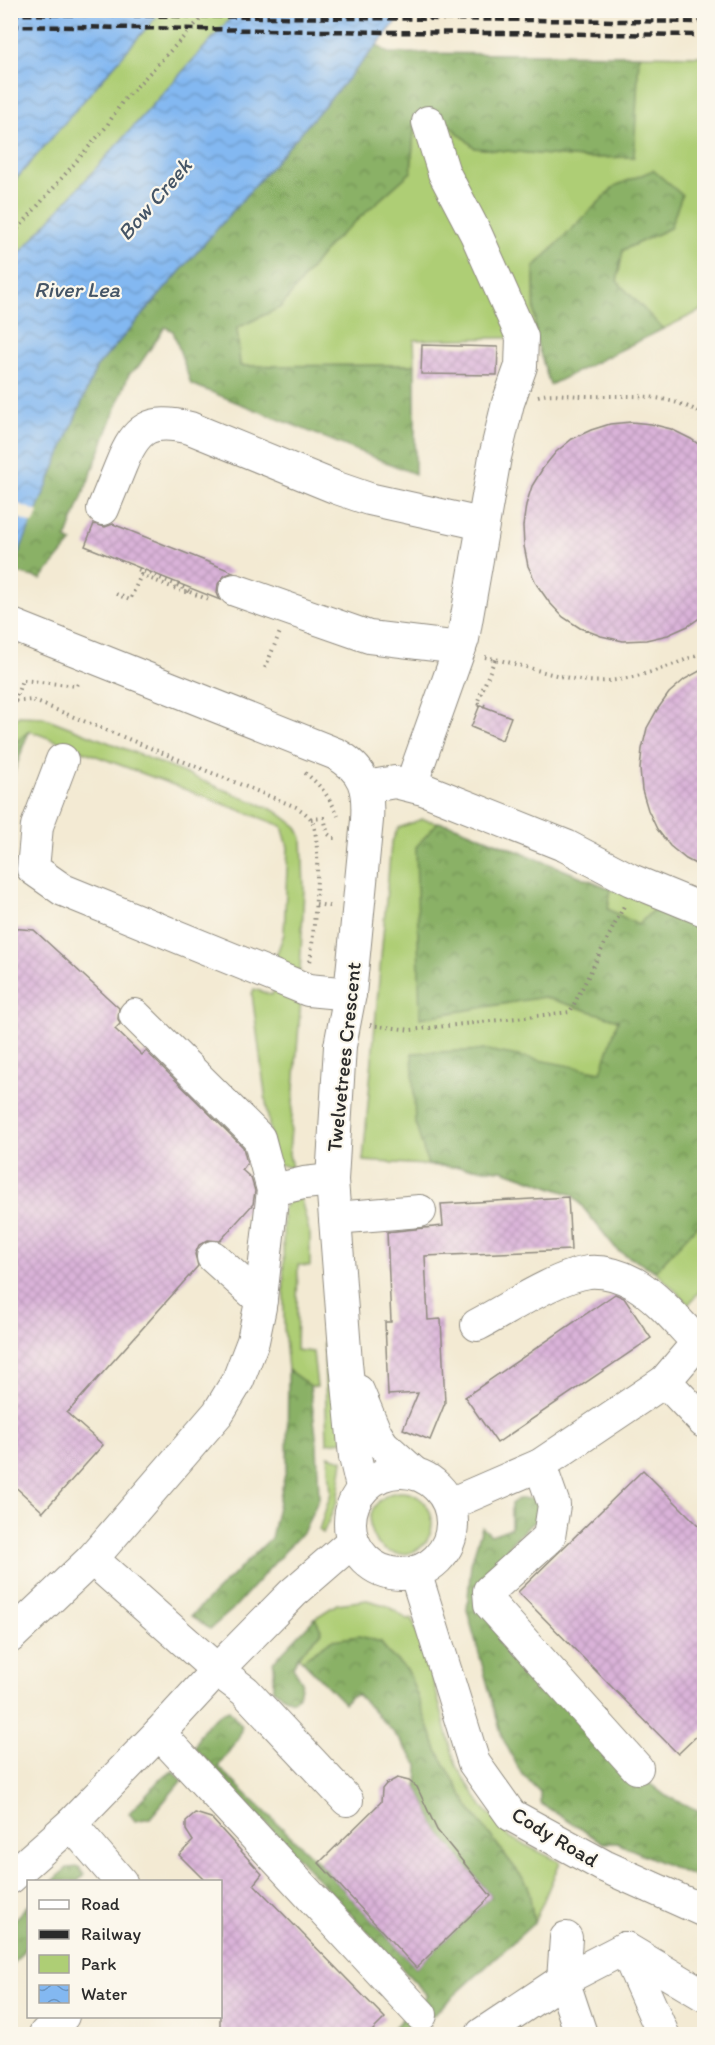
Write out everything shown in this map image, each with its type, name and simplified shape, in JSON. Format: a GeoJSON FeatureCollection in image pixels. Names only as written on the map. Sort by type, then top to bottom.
{"type":"FeatureCollection","features":[{"type":"Feature","properties":{"kind":"street"},"geometry":{"type":"LineString","coordinates":[[411,785],[459,651],[495,457],[508,404],[521,366],[522,337],[476,234],[444,174],[428,122]]}},
{"type":"Feature","properties":{"kind":"street"},"geometry":{"type":"LineString","coordinates":[[103,509],[130,444],[139,433],[151,426],[166,424],[190,428],[369,499],[482,524]]}},
{"type":"Feature","properties":{"kind":"street"},"geometry":{"type":"LineString","coordinates":[[235,590],[369,637],[459,651]]}},
{"type":"Feature","properties":{"kind":"street"},"geometry":{"type":"LineString","coordinates":[[13,625],[336,754],[354,768],[366,787],[395,782],[411,785],[566,846],[631,880],[705,910]]}},
{"type":"Feature","properties":{"kind":"street"},"geometry":{"type":"LineString","coordinates":[[62,760],[37,826],[33,869],[63,890],[347,1008]]}},
{"type":"Feature","properties":{"kind":"street","name":"Twelvetrees Crescent"},"geometry":{"type":"LineString","coordinates":[[362,1487],[356,1457],[346,1363],[332,1180],[340,1046],[347,1008],[367,820],[366,787]]}},
{"type":"Feature","properties":{"kind":"street"},"geometry":{"type":"LineString","coordinates":[[10,1637],[92,1559],[218,1413],[238,1380],[253,1341],[261,1300],[273,1190],[259,1138],[135,1015]]}},
{"type":"Feature","properties":{"kind":"street"},"geometry":{"type":"LineString","coordinates":[[273,1190],[332,1180]]}},
{"type":"Feature","properties":{"kind":"street"},"geometry":{"type":"LineString","coordinates":[[335,1218],[420,1211]]}},
{"type":"Feature","properties":{"kind":"street"},"geometry":{"type":"LineString","coordinates":[[213,1257],[261,1300]]}},
{"type":"Feature","properties":{"kind":"street"},"geometry":{"type":"LineString","coordinates":[[450,1504],[540,1465],[665,1381],[701,1339],[657,1300],[634,1284],[612,1274],[590,1272],[559,1281],[477,1325]]}},
{"type":"Feature","properties":{"kind":"street","name":"Twelvetrees Crescent"},"geometry":{"type":"LineString","coordinates":[[346,1363],[380,1439],[387,1449],[413,1472]]}},
{"type":"Feature","properties":{"kind":"street"},"geometry":{"type":"LineString","coordinates":[[665,1381],[705,1422]]}},
{"type":"Feature","properties":{"kind":"street"},"geometry":{"type":"LineString","coordinates":[[540,1465],[554,1505],[549,1537],[489,1591],[489,1604],[637,1768]]}},
{"type":"Feature","properties":{"kind":"street"},"geometry":{"type":"LineString","coordinates":[[413,1472],[436,1484],[450,1504],[453,1521],[450,1538],[443,1553],[430,1565],[415,1572],[396,1574],[378,1569],[363,1557],[353,1541],[349,1522],[353,1504],[362,1487],[386,1473],[413,1472]]}},
{"type":"Feature","properties":{"kind":"street"},"geometry":{"type":"LineString","coordinates":[[10,1878],[71,1824],[293,1593],[353,1541]]}},
{"type":"Feature","properties":{"kind":"street"},"geometry":{"type":"LineString","coordinates":[[92,1559],[217,1670],[245,1691],[348,1800]]}},
{"type":"Feature","properties":{"kind":"street","name":"Cody Road"},"geometry":{"type":"LineString","coordinates":[[415,1572],[474,1763],[511,1815],[604,1866],[705,1911]]}},
{"type":"Feature","properties":{"kind":"street"},"geometry":{"type":"LineString","coordinates":[[159,1733],[421,2015]]}},
{"type":"Feature","properties":{"kind":"street"},"geometry":{"type":"LineString","coordinates":[[71,1824],[120,1880]]}},
{"type":"Feature","properties":{"kind":"street"},"geometry":{"type":"LineString","coordinates":[[566,1938],[564,1980],[581,2034]]}},
{"type":"Feature","properties":{"kind":"street"},"geometry":{"type":"LineString","coordinates":[[482,2034],[564,1980],[625,1948]]}},
{"type":"Feature","properties":{"kind":"street"},"geometry":{"type":"LineString","coordinates":[[625,1948],[705,1995]]}},
{"type":"Feature","properties":{"kind":"street"},"geometry":{"type":"LineString","coordinates":[[625,1948],[663,2034]]}},
{"type":"Feature","properties":{"kind":"street"},"geometry":{"type":"LineString","coordinates":[[45,2034],[61,2018]]}},
{"type":"Feature","properties":{"kind":"path"},"geometry":{"type":"LineString","coordinates":[[10,238],[106,127],[122,102],[209,10]]}},
{"type":"Feature","properties":{"kind":"path"},"geometry":{"type":"LineString","coordinates":[[508,404],[550,393],[583,396],[661,397],[705,414]]}},
{"type":"Feature","properties":{"kind":"path"},"geometry":{"type":"LineString","coordinates":[[116,594],[130,600],[141,575],[184,592],[190,592],[135,568]]}},
{"type":"Feature","properties":{"kind":"path"},"geometry":{"type":"LineString","coordinates":[[265,668],[289,609]]}},
{"type":"Feature","properties":{"kind":"path"},"geometry":{"type":"LineString","coordinates":[[459,651],[580,680],[602,681],[635,676],[705,652]]}},
{"type":"Feature","properties":{"kind":"path"},"geometry":{"type":"LineString","coordinates":[[485,706],[477,703],[495,659]]}},
{"type":"Feature","properties":{"kind":"path"},"geometry":{"type":"LineString","coordinates":[[77,686],[22,680],[13,702],[32,700],[296,807],[311,819],[316,837],[316,904],[309,973]]}},
{"type":"Feature","properties":{"kind":"path"},"geometry":{"type":"LineString","coordinates":[[311,819],[324,818],[328,834],[333,838],[341,838]]}},
{"type":"Feature","properties":{"kind":"path"},"geometry":{"type":"LineString","coordinates":[[347,1008],[411,1030],[570,1012],[629,896],[631,880]]}},
{"type":"Feature","properties":{"kind":"path"},"geometry":{"type":"LineString","coordinates":[[316,904],[331,907]]}},
{"type":"Feature","properties":{"kind":"green space"},"geometry":{"type":"Polygon","coordinates":[[[161,11],[237,11],[11,263],[11,185],[161,11]]]}},
{"type":"Feature","properties":{"kind":"green space"},"geometry":{"type":"Polygon","coordinates":[[[377,45],[388,53],[639,55],[634,157],[583,158],[475,148],[433,110],[415,114],[411,172],[330,244],[281,307],[237,328],[240,366],[415,365],[415,474],[191,384],[173,331],[165,327],[138,367],[129,374],[66,539],[72,542],[41,579],[11,571],[96,368],[377,45]]]}},
{"type":"Feature","properties":{"kind":"green space"},"geometry":{"type":"Polygon","coordinates":[[[639,55],[704,56],[704,309],[663,329],[617,282],[623,250],[670,228],[570,232],[534,267],[535,337],[414,340],[415,365],[240,366],[237,328],[281,307],[330,244],[411,172],[415,114],[433,110],[475,148],[583,158],[633,157],[639,55]]]}},
{"type":"Feature","properties":{"kind":"green space"},"geometry":{"type":"Polygon","coordinates":[[[653,170],[682,195],[670,228],[623,250],[617,281],[663,329],[550,385],[535,337],[534,267],[615,186],[653,170]]]}},
{"type":"Feature","properties":{"kind":"green space"},"geometry":{"type":"Polygon","coordinates":[[[19,716],[43,717],[128,750],[276,811],[297,827],[302,838],[304,889],[300,972],[273,964],[284,934],[288,847],[282,826],[30,731],[15,742],[11,750],[11,722],[19,716]]]}},
{"type":"Feature","properties":{"kind":"green space"},"geometry":{"type":"Polygon","coordinates":[[[29,731],[11,781],[11,752],[16,742],[29,731]]]}},
{"type":"Feature","properties":{"kind":"green space"},"geometry":{"type":"Polygon","coordinates":[[[422,819],[455,826],[704,926],[704,1286],[689,1304],[655,1271],[618,1251],[573,1195],[503,1170],[363,1161],[391,844],[398,828],[422,819]]]}},
{"type":"Feature","properties":{"kind":"green space"},"geometry":{"type":"Polygon","coordinates":[[[438,822],[455,826],[611,889],[608,909],[638,925],[656,907],[704,926],[704,1218],[655,1271],[618,1251],[573,1195],[503,1170],[428,1165],[415,1122],[412,1053],[487,1050],[601,1072],[618,1020],[544,997],[420,1018],[416,847],[438,822]]]}},
{"type":"Feature","properties":{"kind":"green space"},"geometry":{"type":"Polygon","coordinates":[[[275,988],[301,999],[289,1154],[292,1168],[274,1163],[252,994],[254,989],[272,995],[275,988]]]}},
{"type":"Feature","properties":{"kind":"green space"},"geometry":{"type":"Polygon","coordinates":[[[301,1199],[310,1235],[310,1266],[298,1265],[296,1350],[313,1352],[317,1387],[310,1386],[288,1370],[284,1328],[283,1209],[289,1201],[301,1199]]]}},
{"type":"Feature","properties":{"kind":"green space"},"geometry":{"type":"Polygon","coordinates":[[[324,1342],[341,1411],[343,1441],[327,1443],[324,1342]]]}},
{"type":"Feature","properties":{"kind":"green space"},"geometry":{"type":"Polygon","coordinates":[[[288,1370],[310,1386],[317,1444],[319,1498],[305,1529],[232,1610],[210,1629],[191,1616],[271,1538],[287,1465],[288,1370]]]}},
{"type":"Feature","properties":{"kind":"green space"},"geometry":{"type":"Polygon","coordinates":[[[328,1456],[343,1460],[337,1502],[323,1533],[319,1530],[331,1493],[328,1456]]]}},
{"type":"Feature","properties":{"kind":"green space"},"geometry":{"type":"Polygon","coordinates":[[[395,1492],[407,1492],[423,1501],[430,1511],[432,1523],[430,1535],[423,1545],[407,1554],[395,1554],[384,1549],[375,1540],[370,1529],[370,1517],[375,1506],[384,1497],[395,1492]]]}},
{"type":"Feature","properties":{"kind":"green space"},"geometry":{"type":"Polygon","coordinates":[[[537,1498],[542,1514],[512,1542],[487,1579],[622,1762],[666,1796],[704,1813],[704,1881],[617,1843],[603,1843],[540,1803],[540,1792],[521,1773],[502,1737],[467,1610],[471,1563],[482,1527],[491,1535],[511,1528],[511,1504],[518,1499],[537,1498]]]}},
{"type":"Feature","properties":{"kind":"green space"},"geometry":{"type":"Polygon","coordinates":[[[367,1600],[388,1606],[408,1620],[412,1618],[429,1665],[456,1766],[482,1806],[511,1838],[560,1862],[534,1923],[528,1885],[470,1809],[437,1750],[408,1671],[387,1652],[381,1642],[332,1640],[302,1660],[298,1656],[322,1632],[315,1618],[337,1604],[367,1600]]]}},
{"type":"Feature","properties":{"kind":"green space"},"geometry":{"type":"Polygon","coordinates":[[[315,1618],[322,1632],[298,1656],[293,1667],[302,1682],[299,1695],[293,1701],[273,1689],[273,1662],[315,1618]]]}},
{"type":"Feature","properties":{"kind":"green space"},"geometry":{"type":"Polygon","coordinates":[[[359,1636],[381,1642],[387,1652],[408,1671],[437,1750],[470,1809],[528,1885],[534,1923],[412,2034],[387,2034],[427,1995],[195,1748],[207,1724],[229,1710],[242,1726],[239,1737],[218,1767],[319,1863],[416,1968],[491,1896],[437,1830],[417,1787],[418,1765],[395,1734],[358,1695],[351,1696],[344,1703],[302,1660],[332,1640],[359,1636]]]}},
{"type":"Feature","properties":{"kind":"green space"},"geometry":{"type":"Polygon","coordinates":[[[173,1771],[182,1780],[150,1818],[135,1821],[129,1813],[162,1777],[173,1771]]]}},
{"type":"Feature","properties":{"kind":"green space"},"geometry":{"type":"Polygon","coordinates":[[[79,1867],[84,1875],[79,1880],[54,1880],[67,1868],[79,1867]]]}},
{"type":"Feature","properties":{"kind":"green space"},"geometry":{"type":"Polygon","coordinates":[[[27,1906],[27,1945],[12,1966],[11,1983],[11,1923],[27,1906]]]}},
{"type":"Feature","properties":{"kind":"water"},"geometry":{"type":"Polygon","coordinates":[[[15,10],[161,11],[11,185],[10,18],[15,10]]]}},
{"type":"Feature","properties":{"kind":"water","name":"River Lea"},"geometry":{"type":"Polygon","coordinates":[[[237,11],[405,11],[96,368],[11,572],[11,263],[237,11]]]}},
{"type":"Feature","properties":{"kind":"pier"},"geometry":{"type":"Polygon","coordinates":[[[11,501],[39,512],[33,524],[11,515],[11,501]]]}},
{"type":"Feature","properties":{"kind":"building"},"geometry":{"type":"Polygon","coordinates":[[[422,345],[498,347],[497,375],[421,374],[422,345]]]}},
{"type":"Feature","properties":{"kind":"building"},"geometry":{"type":"Polygon","coordinates":[[[631,422],[671,429],[705,449],[705,614],[688,626],[668,635],[646,640],[623,641],[580,628],[563,617],[549,602],[528,566],[523,526],[532,486],[556,452],[572,439],[591,430],[610,424],[631,422]]]}},
{"type":"Feature","properties":{"kind":"building"},"geometry":{"type":"Polygon","coordinates":[[[94,524],[105,527],[113,524],[233,572],[224,576],[218,584],[217,593],[220,600],[85,546],[94,524]]]}},
{"type":"Feature","properties":{"kind":"building"},"geometry":{"type":"Polygon","coordinates":[[[705,668],[705,869],[686,859],[670,846],[657,829],[642,790],[640,769],[647,728],[657,710],[669,693],[685,679],[705,668]]]}},
{"type":"Feature","properties":{"kind":"building"},"geometry":{"type":"Polygon","coordinates":[[[480,705],[511,717],[502,740],[471,727],[480,705]]]}},
{"type":"Feature","properties":{"kind":"building"},"geometry":{"type":"Polygon","coordinates":[[[10,928],[34,930],[119,1008],[120,1024],[115,1029],[142,1055],[146,1051],[243,1147],[247,1163],[242,1170],[251,1178],[255,1191],[253,1204],[220,1241],[208,1240],[199,1245],[195,1254],[198,1266],[67,1413],[103,1445],[43,1512],[10,1482],[10,928]]]}},
{"type":"Feature","properties":{"kind":"building"},"geometry":{"type":"Polygon","coordinates":[[[568,1197],[571,1250],[425,1256],[428,1320],[441,1319],[445,1403],[430,1440],[403,1429],[418,1393],[388,1395],[385,1322],[391,1322],[387,1232],[443,1226],[441,1204],[568,1197]]]}},
{"type":"Feature","properties":{"kind":"building"},"geometry":{"type":"Polygon","coordinates":[[[615,1294],[624,1298],[651,1338],[497,1443],[465,1397],[615,1294]]]}},
{"type":"Feature","properties":{"kind":"building"},"geometry":{"type":"Polygon","coordinates":[[[643,1470],[705,1532],[705,1728],[678,1754],[518,1592],[643,1470]]]}},
{"type":"Feature","properties":{"kind":"building"},"geometry":{"type":"Polygon","coordinates":[[[397,1778],[409,1781],[417,1787],[437,1830],[491,1896],[416,1968],[319,1863],[381,1802],[382,1789],[397,1778]]]}},
{"type":"Feature","properties":{"kind":"building"},"geometry":{"type":"Polygon","coordinates":[[[195,1813],[211,1818],[262,1874],[254,1884],[385,2018],[369,2034],[220,2034],[222,1880],[204,1880],[179,1855],[193,1841],[186,1830],[186,1821],[195,1813]]]}},
{"type":"Feature","properties":{"kind":"railway"},"geometry":{"type":"LineString","coordinates":[[10,14],[704,22]]}},
{"type":"Feature","properties":{"kind":"railway"},"geometry":{"type":"LineString","coordinates":[[10,26],[704,35]]}},
{"type":"Feature","properties":{"kind":"water label","name":"Bow Creek"},"geometry":{"type":"Point","coordinates":[154,199]}}]}
